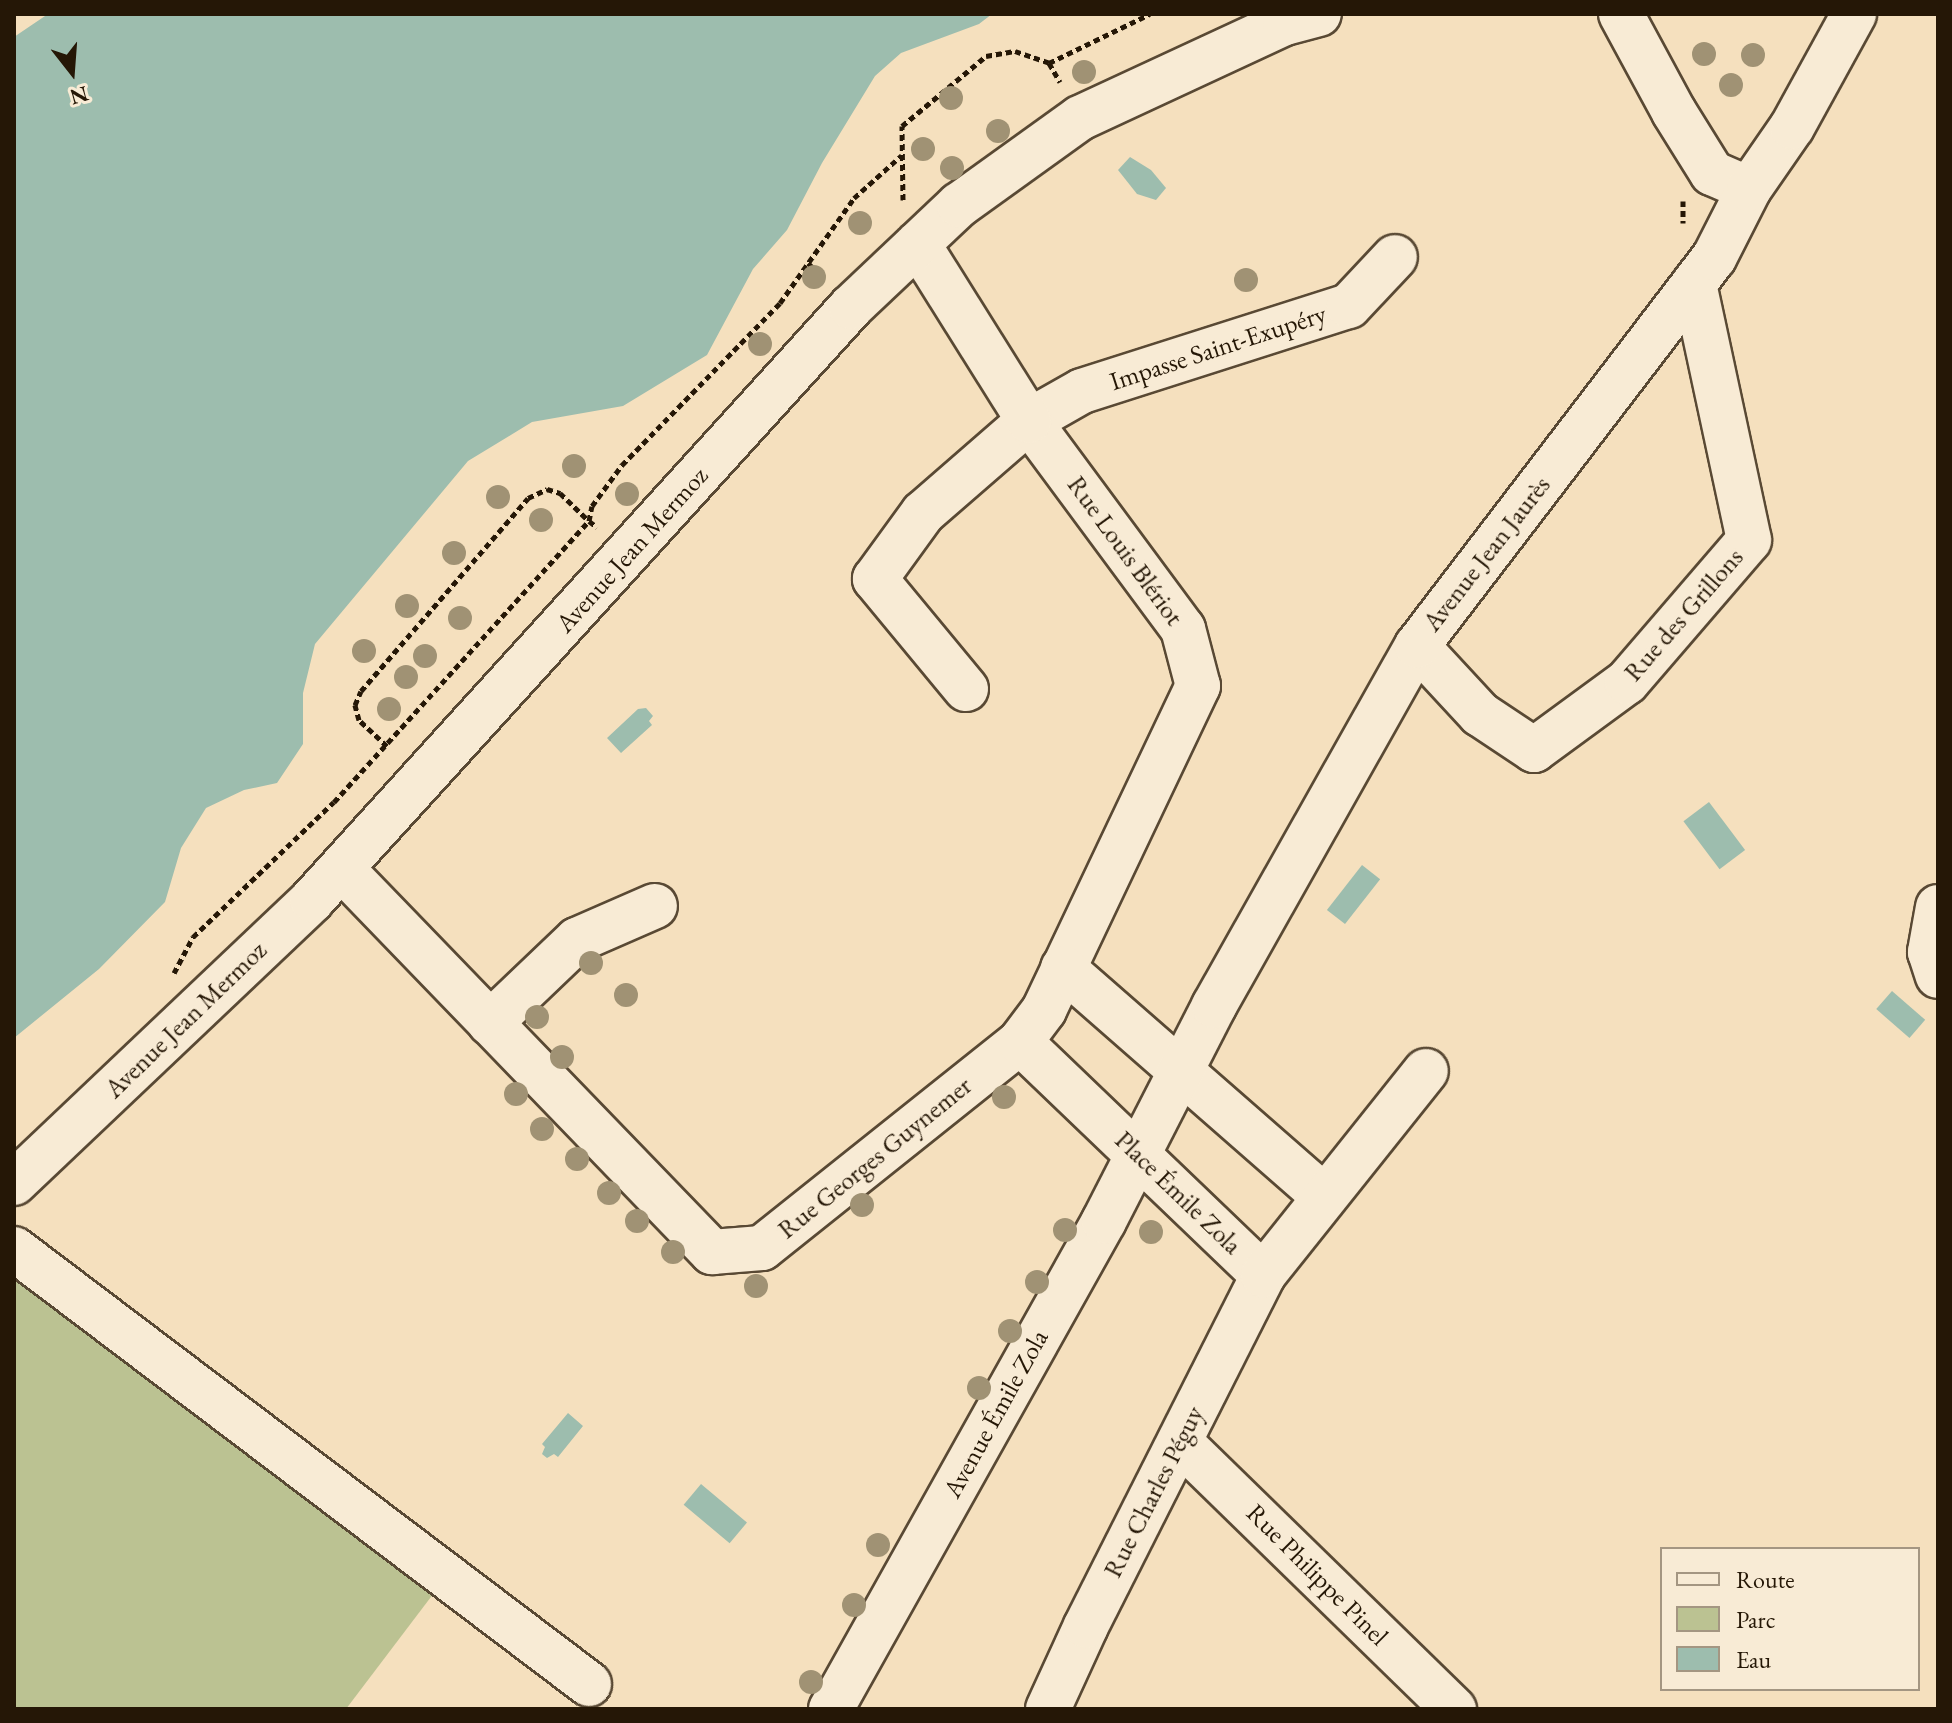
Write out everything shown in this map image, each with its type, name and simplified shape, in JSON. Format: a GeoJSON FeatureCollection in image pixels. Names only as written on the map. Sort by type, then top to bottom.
{"type":"FeatureCollection","features":[{"type":"Feature","properties":{"kind":"street","name":"Avenue Jean Mermoz"},"geometry":{"type":"LineString","coordinates":[[14,1183],[342,869],[851,307],[959,205],[1080,118],[1285,23],[1319,14]]}},
{"type":"Feature","properties":{"kind":"street"},"geometry":{"type":"LineString","coordinates":[[1621,14],[1674,112],[1712,173],[1749,189]]}},
{"type":"Feature","properties":{"kind":"street","name":"Avenue Jean Jaurès"},"geometry":{"type":"LineString","coordinates":[[1148,1135],[1214,1006],[1417,646],[1714,258],[1749,189],[1792,127],[1854,14]]}},
{"type":"Feature","properties":{"kind":"street","name":"Rue Louis Blériot"},"geometry":{"type":"LineString","coordinates":[[918,244],[1029,421],[1183,629],[1198,686],[1063,968],[1032,1026]]}},
{"type":"Feature","properties":{"kind":"street","name":"Impasse Saint-Exupéry"},"geometry":{"type":"LineString","coordinates":[[966,689],[875,579],[923,513],[1029,421],[1082,391],[1349,306],[1395,257]]}},
{"type":"Feature","properties":{"kind":"street","name":"Rue des Grillons"},"geometry":{"type":"LineString","coordinates":[[1417,646],[1480,714],[1534,750],[1627,682],[1749,540],[1694,284]]}},
{"type":"Feature","properties":{"kind":"street","name":"Rue Georges Guynemer"},"geometry":{"type":"LineString","coordinates":[[342,869],[712,1252],[762,1248],[1032,1026]]}},
{"type":"Feature","properties":{"kind":"street"},"geometry":{"type":"LineString","coordinates":[[490,1023],[577,940],[655,906]]}},
{"type":"Feature","properties":{"kind":"street"},"geometry":{"type":"LineString","coordinates":[[1934,964],[1938,907]]}},
{"type":"Feature","properties":{"kind":"street"},"geometry":{"type":"LineString","coordinates":[[1063,968],[1323,1196]]}},
{"type":"Feature","properties":{"kind":"street","name":"Place Émile Zola"},"geometry":{"type":"LineString","coordinates":[[1032,1026],[1148,1135],[1174,1193],[1263,1275],[1323,1196],[1426,1071]]}},
{"type":"Feature","properties":{"kind":"street","name":"Avenue Émile Zola"},"geometry":{"type":"LineString","coordinates":[[831,1709],[1148,1135]]}},
{"type":"Feature","properties":{"kind":"street"},"geometry":{"type":"LineString","coordinates":[[14,1249],[589,1684]]}},
{"type":"Feature","properties":{"kind":"street","name":"Rue Charles Péguy"},"geometry":{"type":"LineString","coordinates":[[1048,1709],[1263,1275]]}},
{"type":"Feature","properties":{"kind":"street","name":"Rue Philippe Pinel"},"geometry":{"type":"LineString","coordinates":[[1180,1442],[1454,1709]]}},
{"type":"Feature","properties":{"kind":"path"},"geometry":{"type":"LineString","coordinates":[[918,244],[903,223],[902,126],[986,56],[1015,51],[1049,63],[1150,14]]}},
{"type":"Feature","properties":{"kind":"path"},"geometry":{"type":"LineString","coordinates":[[173,983],[174,970],[193,937],[334,802],[589,521],[592,506],[622,465],[780,303],[854,198],[902,155]]}},
{"type":"Feature","properties":{"kind":"path"},"geometry":{"type":"LineString","coordinates":[[426,778],[359,720],[355,705],[361,691],[528,498],[547,489],[560,493],[589,521],[629,552]]}},
{"type":"Feature","properties":{"kind":"green space"},"geometry":{"type":"Polygon","coordinates":[[[14,1266],[440,1585],[346,1709],[14,1709],[14,1266]]]}},
{"type":"Feature","properties":{"kind":"water"},"geometry":{"type":"Polygon","coordinates":[[[48,14],[992,14],[979,24],[901,53],[875,76],[822,163],[787,230],[753,269],[707,355],[623,406],[532,422],[468,461],[315,644],[303,693],[303,744],[277,783],[244,790],[206,808],[181,848],[165,902],[99,969],[14,1038],[14,37],[48,14]]]}},
{"type":"Feature","properties":{"kind":"water"},"geometry":{"type":"Polygon","coordinates":[[[1130,157],[1151,170],[1166,188],[1156,200],[1137,194],[1118,170],[1130,157]]]}},
{"type":"Feature","properties":{"kind":"water"},"geometry":{"type":"Polygon","coordinates":[[[646,708],[653,716],[649,721],[652,725],[621,753],[607,738],[638,709],[646,708]]]}},
{"type":"Feature","properties":{"kind":"water"},"geometry":{"type":"Polygon","coordinates":[[[1709,802],[1745,850],[1720,869],[1683,821],[1709,802]]]}},
{"type":"Feature","properties":{"kind":"water"},"geometry":{"type":"Polygon","coordinates":[[[1362,865],[1380,879],[1345,924],[1327,910],[1362,865]]]}},
{"type":"Feature","properties":{"kind":"water"},"geometry":{"type":"Polygon","coordinates":[[[1892,991],[1925,1020],[1909,1038],[1876,1009],[1892,991]]]}},
{"type":"Feature","properties":{"kind":"water"},"geometry":{"type":"Polygon","coordinates":[[[568,1413],[583,1426],[558,1457],[554,1454],[547,1458],[542,1454],[545,1447],[542,1444],[568,1413]]]}},
{"type":"Feature","properties":{"kind":"water"},"geometry":{"type":"Polygon","coordinates":[[[701,1484],[747,1523],[730,1543],[684,1505],[701,1484]]]}}]}
